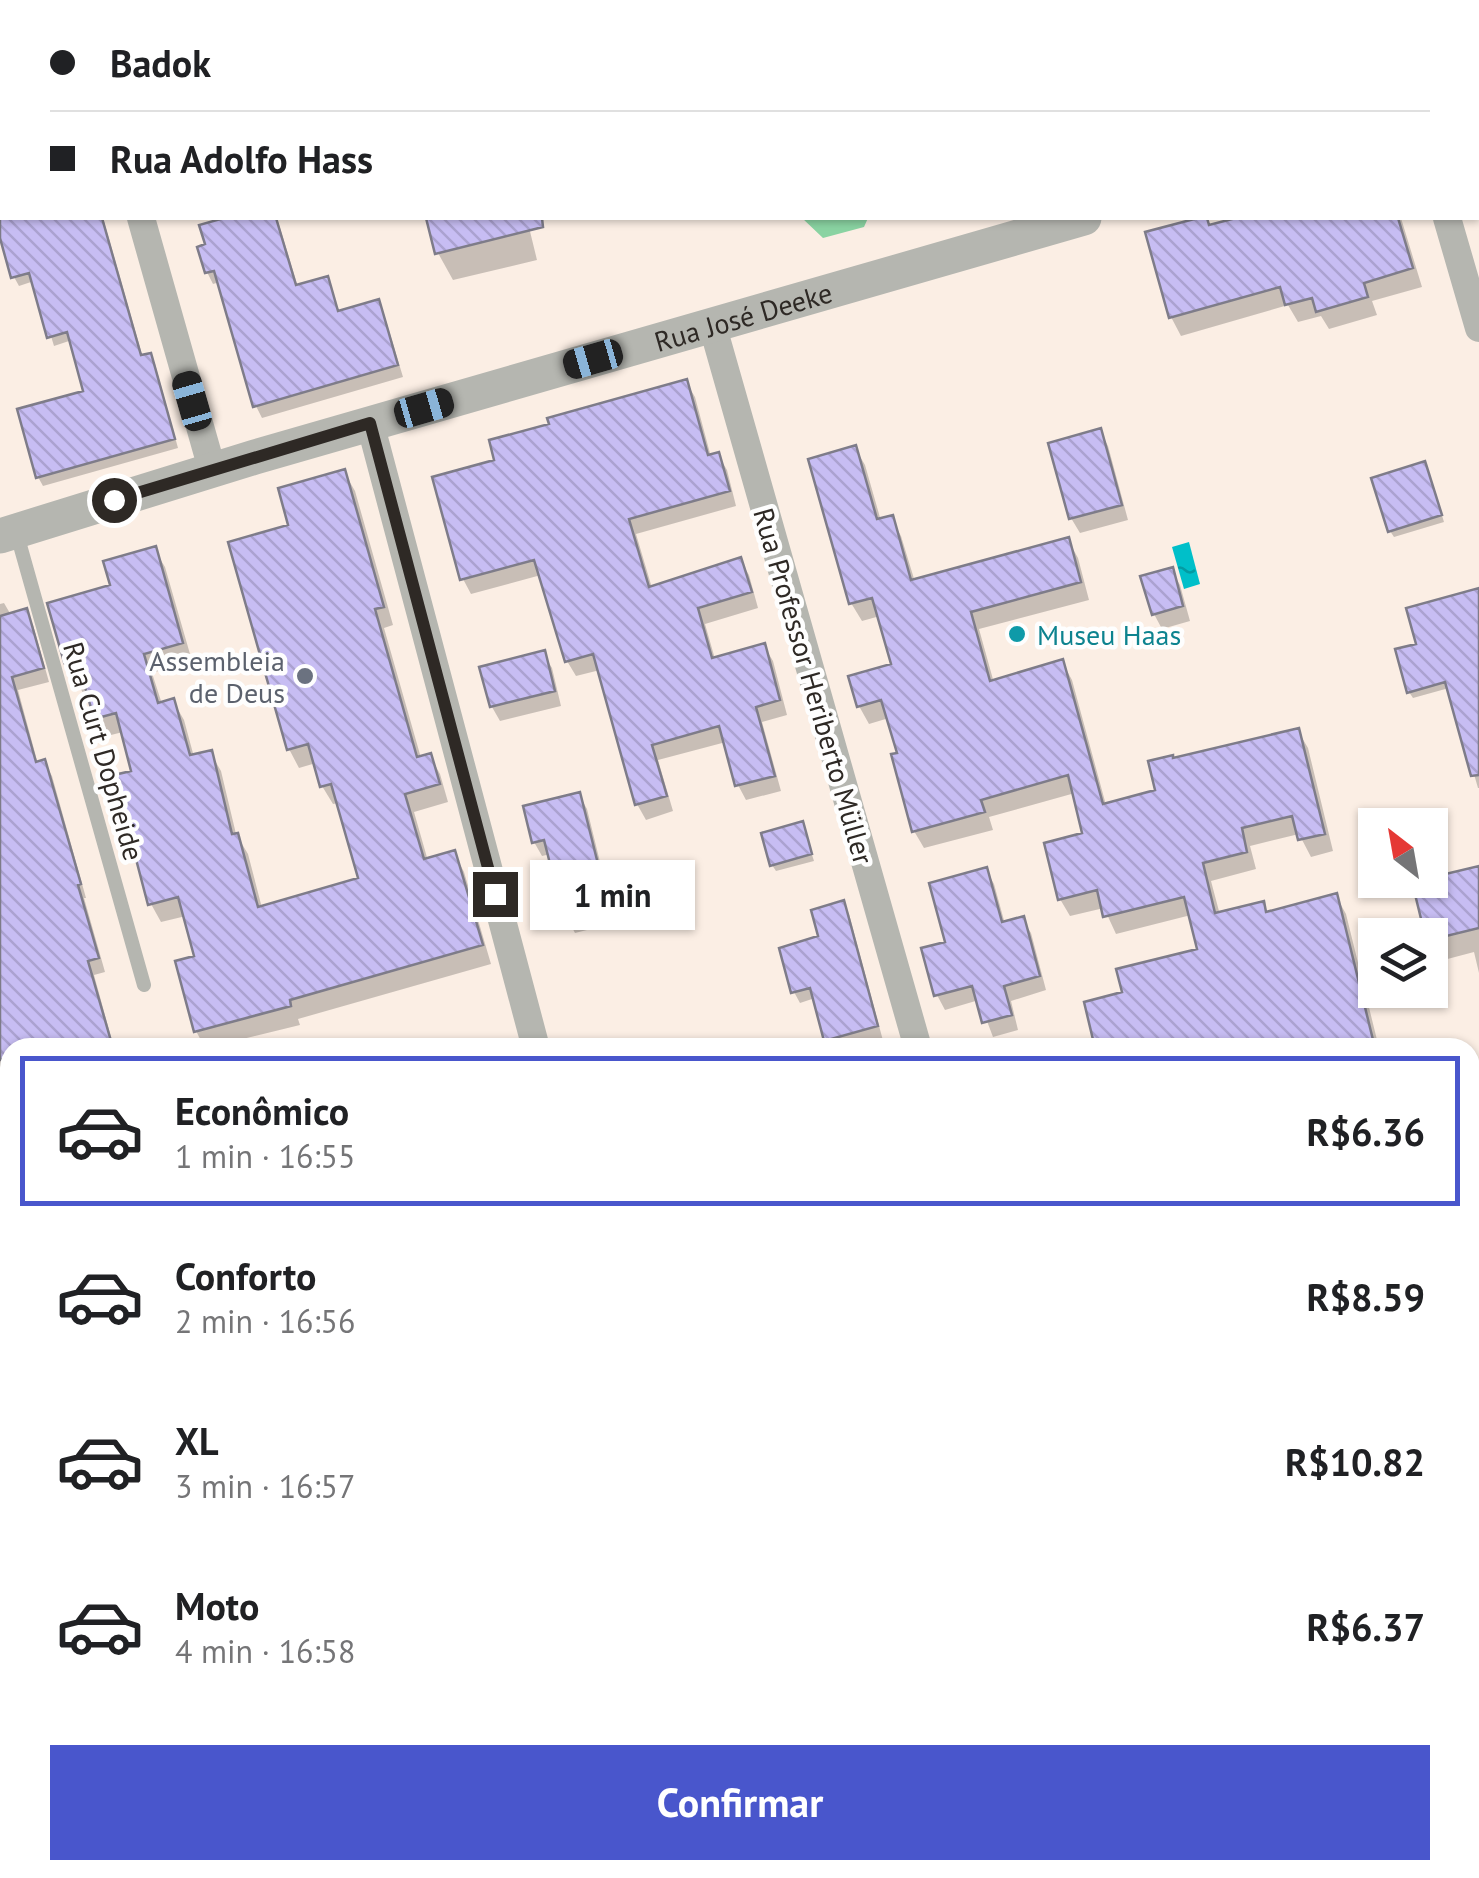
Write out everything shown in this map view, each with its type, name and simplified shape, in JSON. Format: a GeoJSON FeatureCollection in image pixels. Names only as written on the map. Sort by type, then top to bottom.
{"type":"FeatureCollection","features":[{"type":"Feature","properties":{"kind":"street"},"geometry":{"type":"LineString","coordinates":[[143,220],[212,470]]}},
{"type":"Feature","properties":{"kind":"street","name":"Rua José Deeke"},"geometry":{"type":"LineString","coordinates":[[8,533],[370,423],[1077,220]]}},
{"type":"Feature","properties":{"kind":"street"},"geometry":{"type":"LineString","coordinates":[[1448,220],[1479,328]]}},
{"type":"Feature","properties":{"kind":"street","name":"Rua Professor Heriberto Müller"},"geometry":{"type":"LineString","coordinates":[[712,324],[915,1038]]}},
{"type":"Feature","properties":{"kind":"street"},"geometry":{"type":"LineString","coordinates":[[370,423],[533,1038]]}},
{"type":"Feature","properties":{"kind":"lane","name":"Rua Curt Dopheide"},"geometry":{"type":"LineString","coordinates":[[8,533],[144,985]]}},
{"type":"Feature","properties":{"kind":"green space"},"geometry":{"type":"Polygon","coordinates":[[[804,220],[867,220],[864,227],[823,238],[804,220]]]}},
{"type":"Feature","properties":{"kind":"water"},"geometry":{"type":"Polygon","coordinates":[[[1189,542],[1200,584],[1184,589],[1172,547],[1189,542]]]}},
{"type":"Feature","properties":{"kind":"building"},"geometry":{"type":"Polygon","coordinates":[[[0,220],[103,220],[141,355],[151,353],[175,439],[36,478],[17,409],[83,391],[67,332],[47,338],[29,273],[11,278],[0,238],[0,220]]]}},
{"type":"Feature","properties":{"kind":"building"},"geometry":{"type":"Polygon","coordinates":[[[217,220],[277,220],[296,285],[328,276],[338,311],[379,299],[398,365],[253,407],[214,271],[205,273],[197,247],[205,244],[199,225],[217,220]]]}},
{"type":"Feature","properties":{"kind":"building"},"geometry":{"type":"Polygon","coordinates":[[[426,220],[542,220],[543,227],[435,254],[426,220]]]}},
{"type":"Feature","properties":{"kind":"building"},"geometry":{"type":"Polygon","coordinates":[[[1190,220],[1208,220],[1209,225],[1228,220],[1399,220],[1413,268],[1364,283],[1368,297],[1316,312],[1312,298],[1285,305],[1280,287],[1169,318],[1145,232],[1190,220]]]}},
{"type":"Feature","properties":{"kind":"building"},"geometry":{"type":"Polygon","coordinates":[[[687,379],[708,455],[719,452],[730,491],[629,519],[649,587],[741,557],[752,592],[698,608],[712,658],[765,643],[780,700],[756,707],[775,776],[735,786],[719,726],[652,745],[667,796],[635,805],[593,654],[565,662],[534,560],[460,580],[432,477],[494,460],[489,440],[549,424],[547,418],[687,379]]]}},
{"type":"Feature","properties":{"kind":"building"},"geometry":{"type":"Polygon","coordinates":[[[1101,428],[1122,505],[1069,519],[1048,443],[1101,428]]]}},
{"type":"Feature","properties":{"kind":"building"},"geometry":{"type":"Polygon","coordinates":[[[856,445],[877,519],[893,515],[911,580],[1069,537],[1081,582],[971,612],[990,681],[1063,659],[1103,804],[1155,790],[1148,761],[1299,728],[1325,834],[1298,840],[1292,816],[1242,828],[1247,852],[1203,863],[1215,913],[1264,901],[1266,912],[1337,893],[1358,979],[1358,1008],[1365,1008],[1373,1038],[1093,1038],[1084,1002],[1122,992],[1116,969],[1197,949],[1184,897],[1103,917],[1097,890],[1058,900],[1044,843],[1082,833],[1068,775],[981,800],[985,812],[912,832],[891,754],[897,753],[881,700],[857,707],[848,676],[891,664],[872,598],[849,604],[808,459],[856,445]]]}},
{"type":"Feature","properties":{"kind":"building"},"geometry":{"type":"Polygon","coordinates":[[[1425,461],[1442,515],[1388,532],[1371,478],[1425,461]]]}},
{"type":"Feature","properties":{"kind":"building"},"geometry":{"type":"Polygon","coordinates":[[[345,469],[384,607],[375,609],[417,757],[431,753],[440,784],[405,794],[424,859],[455,850],[483,945],[290,1000],[291,1006],[194,1032],[175,961],[194,956],[178,897],[148,905],[114,775],[131,771],[116,713],[94,719],[81,672],[70,675],[64,662],[47,603],[110,585],[103,561],[156,546],[183,643],[144,654],[158,703],[174,698],[190,755],[212,750],[232,834],[238,833],[258,907],[358,878],[331,784],[320,787],[308,744],[287,750],[228,542],[288,525],[278,488],[345,469]]]}},
{"type":"Feature","properties":{"kind":"building"},"geometry":{"type":"Polygon","coordinates":[[[1173,567],[1183,606],[1152,615],[1140,576],[1173,567]]]}},
{"type":"Feature","properties":{"kind":"building"},"geometry":{"type":"Polygon","coordinates":[[[1479,588],[1479,775],[1471,776],[1445,682],[1407,693],[1395,649],[1416,644],[1406,608],[1479,588]]]}},
{"type":"Feature","properties":{"kind":"building"},"geometry":{"type":"Polygon","coordinates":[[[27,608],[44,668],[12,677],[36,762],[45,759],[81,884],[78,885],[99,958],[88,961],[110,1038],[0,1038],[0,616],[27,608]]]}},
{"type":"Feature","properties":{"kind":"building"},"geometry":{"type":"Polygon","coordinates":[[[545,650],[555,691],[490,707],[479,667],[545,650]]]}},
{"type":"Feature","properties":{"kind":"building"},"geometry":{"type":"Polygon","coordinates":[[[580,792],[609,908],[564,919],[544,840],[532,843],[523,806],[580,792]]]}},
{"type":"Feature","properties":{"kind":"building"},"geometry":{"type":"Polygon","coordinates":[[[803,821],[812,854],[770,866],[761,833],[803,821]]]}},
{"type":"Feature","properties":{"kind":"building"},"geometry":{"type":"Polygon","coordinates":[[[1479,866],[1479,928],[1448,936],[1448,918],[1421,918],[1416,898],[1448,898],[1448,873],[1479,866]]]}},
{"type":"Feature","properties":{"kind":"building"},"geometry":{"type":"Polygon","coordinates":[[[987,867],[1002,922],[1024,916],[1040,976],[1004,986],[1012,1015],[982,1023],[972,986],[934,996],[921,948],[945,942],[929,883],[987,867]]]}},
{"type":"Feature","properties":{"kind":"building"},"geometry":{"type":"Polygon","coordinates":[[[844,900],[878,1026],[823,1038],[810,988],[791,993],[779,948],[818,936],[811,910],[844,900]]]}},
{"type":"Feature","properties":{"kind":"place","name":"Museu Haas"},"geometry":{"type":"Point","coordinates":[1017,634]}},
{"type":"Feature","properties":{"kind":"place","name":"Assembleia de Deus"},"geometry":{"type":"Point","coordinates":[305,676]}},
{"type":"Feature","properties":{"kind":"route"},"geometry":{"type":"LineString","coordinates":[[114,500],[370,423],[495,894]]}}]}
